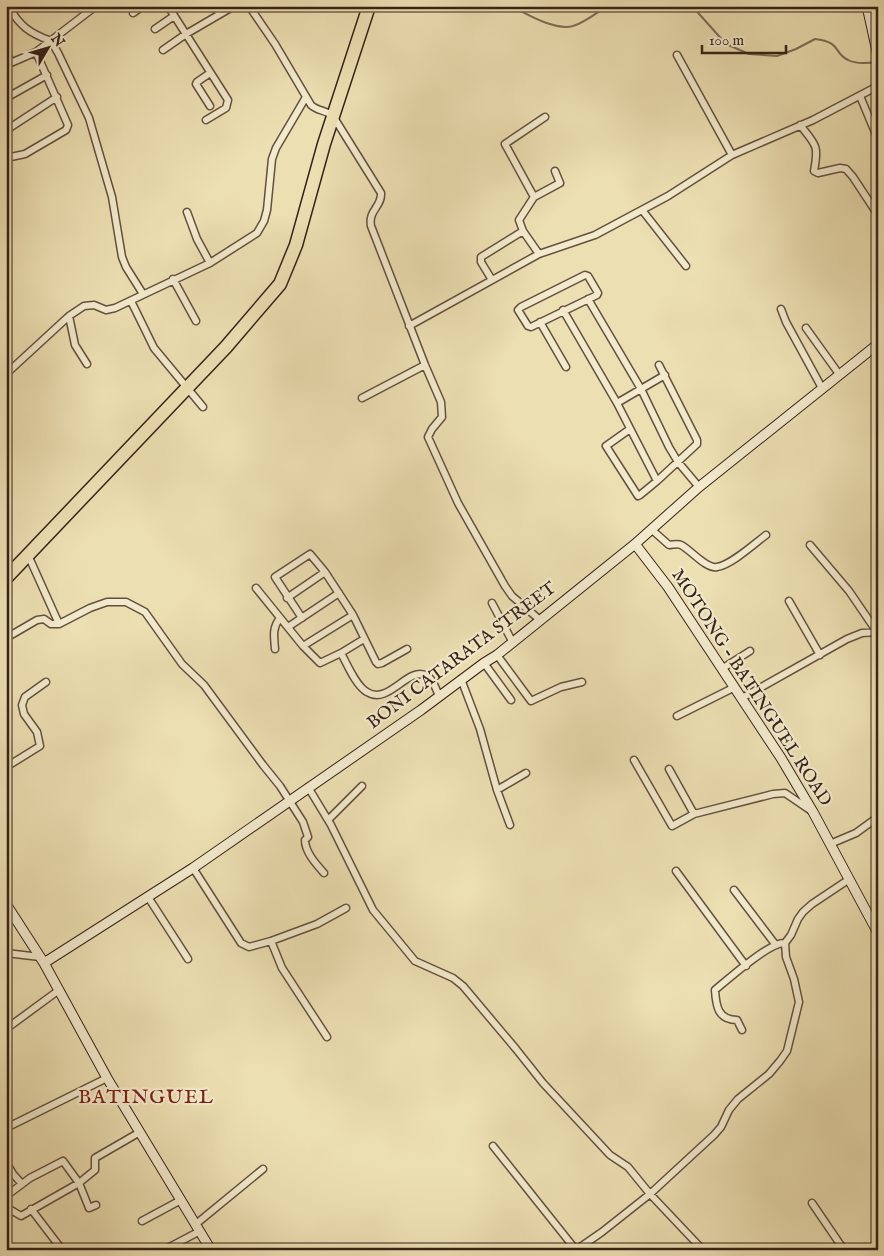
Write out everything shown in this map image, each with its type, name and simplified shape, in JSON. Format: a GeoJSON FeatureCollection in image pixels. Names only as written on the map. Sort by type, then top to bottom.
{"type":"FeatureCollection","features":[{"type":"Feature","properties":{"kind":"highway"},"geometry":{"type":"LineString","coordinates":[[6,578],[247,324],[280,284],[296,245],[314,177],[369,6]]}},
{"type":"Feature","properties":{"kind":"street"},"geometry":{"type":"LineString","coordinates":[[6,52],[9,63],[36,52],[96,6]]}},
{"type":"Feature","properties":{"kind":"street"},"geometry":{"type":"LineString","coordinates":[[132,13],[143,6]]}},
{"type":"Feature","properties":{"kind":"street"},"geometry":{"type":"LineString","coordinates":[[168,6],[228,100],[226,108],[206,120]]}},
{"type":"Feature","properties":{"kind":"street"},"geometry":{"type":"LineString","coordinates":[[214,6],[220,14]]}},
{"type":"Feature","properties":{"kind":"street"},"geometry":{"type":"LineString","coordinates":[[163,50],[234,6]]}},
{"type":"Feature","properties":{"kind":"street"},"geometry":{"type":"LineString","coordinates":[[249,6],[275,44],[314,108],[326,111],[333,116],[380,193],[380,202],[370,216],[371,226],[441,402],[442,417],[428,437],[458,503],[505,586],[512,596],[540,620]]}},
{"type":"Feature","properties":{"kind":"street"},"geometry":{"type":"LineString","coordinates":[[867,6],[878,55]]}},
{"type":"Feature","properties":{"kind":"street"},"geometry":{"type":"LineString","coordinates":[[9,10],[19,23],[33,34],[51,41],[66,67],[89,118],[112,197],[122,257],[143,294]]}},
{"type":"Feature","properties":{"kind":"street"},"geometry":{"type":"LineString","coordinates":[[155,29],[174,16]]}},
{"type":"Feature","properties":{"kind":"street"},"geometry":{"type":"LineString","coordinates":[[6,158],[25,154],[66,130],[68,125],[36,52]]}},
{"type":"Feature","properties":{"kind":"street"},"geometry":{"type":"LineString","coordinates":[[678,55],[732,155]]}},
{"type":"Feature","properties":{"kind":"street"},"geometry":{"type":"LineString","coordinates":[[210,73],[196,84],[210,106]]}},
{"type":"Feature","properties":{"kind":"street"},"geometry":{"type":"LineString","coordinates":[[6,98],[47,75]]}},
{"type":"Feature","properties":{"kind":"street"},"geometry":{"type":"LineString","coordinates":[[410,326],[538,254],[595,235],[668,196],[732,155],[800,125],[878,86]]}},
{"type":"Feature","properties":{"kind":"street"},"geometry":{"type":"LineString","coordinates":[[860,96],[877,137]]}},
{"type":"Feature","properties":{"kind":"street"},"geometry":{"type":"LineString","coordinates":[[6,128],[11,128],[57,97]]}},
{"type":"Feature","properties":{"kind":"street"},"geometry":{"type":"LineString","coordinates":[[6,374],[69,316],[84,306],[94,305],[106,310],[131,301],[173,279],[210,263],[257,233],[264,221],[267,210],[274,154],[306,97]]}},
{"type":"Feature","properties":{"kind":"street"},"geometry":{"type":"LineString","coordinates":[[534,197],[505,144],[545,117]]}},
{"type":"Feature","properties":{"kind":"street"},"geometry":{"type":"LineString","coordinates":[[800,125],[814,142],[818,151],[814,171],[818,173],[840,168],[846,169],[878,215]]}},
{"type":"Feature","properties":{"kind":"street"},"geometry":{"type":"LineString","coordinates":[[538,254],[519,223],[520,218],[534,197],[560,183],[555,171]]}},
{"type":"Feature","properties":{"kind":"street"},"geometry":{"type":"LineString","coordinates":[[642,210],[686,266]]}},
{"type":"Feature","properties":{"kind":"street"},"geometry":{"type":"LineString","coordinates":[[187,212],[197,239],[210,263]]}},
{"type":"Feature","properties":{"kind":"street"},"geometry":{"type":"LineString","coordinates":[[492,280],[481,262],[481,257],[523,231]]}},
{"type":"Feature","properties":{"kind":"street"},"geometry":{"type":"LineString","coordinates":[[585,275],[588,276],[598,293],[596,296],[588,299],[531,327],[528,326],[518,310],[585,275]]}},
{"type":"Feature","properties":{"kind":"street"},"geometry":{"type":"LineString","coordinates":[[173,279],[196,321]]}},
{"type":"Feature","properties":{"kind":"street"},"geometry":{"type":"LineString","coordinates":[[588,299],[641,389],[678,462],[698,487]]}},
{"type":"Feature","properties":{"kind":"street"},"geometry":{"type":"LineString","coordinates":[[131,301],[154,348],[203,407]]}},
{"type":"Feature","properties":{"kind":"street"},"geometry":{"type":"LineString","coordinates":[[781,308],[786,322],[822,388]]}},
{"type":"Feature","properties":{"kind":"street"},"geometry":{"type":"LineString","coordinates":[[563,310],[617,403],[657,481]]}},
{"type":"Feature","properties":{"kind":"street"},"geometry":{"type":"LineString","coordinates":[[69,316],[75,345],[86,364]]}},
{"type":"Feature","properties":{"kind":"street"},"geometry":{"type":"LineString","coordinates":[[540,322],[566,367]]}},
{"type":"Feature","properties":{"kind":"street"},"geometry":{"type":"LineString","coordinates":[[806,328],[839,374]]}},
{"type":"Feature","properties":{"kind":"street","name":"BONI CATARATA STREET"},"geometry":{"type":"LineString","coordinates":[[42,960],[193,868],[497,655],[635,544],[698,487],[878,344]]}},
{"type":"Feature","properties":{"kind":"street"},"geometry":{"type":"LineString","coordinates":[[362,398],[425,365]]}},
{"type":"Feature","properties":{"kind":"street"},"geometry":{"type":"LineString","coordinates":[[630,429],[606,446],[638,496],[695,447],[697,440],[659,365]]}},
{"type":"Feature","properties":{"kind":"street"},"geometry":{"type":"LineString","coordinates":[[617,403],[665,375]]}},
{"type":"Feature","properties":{"kind":"street"},"geometry":{"type":"LineString","coordinates":[[651,529],[669,545],[678,544],[711,567],[728,563],[766,535]]}},
{"type":"Feature","properties":{"kind":"street","name":"MOTONG - BATINGUEL ROAD"},"geometry":{"type":"LineString","coordinates":[[635,544],[668,587],[781,758],[813,812],[878,933]]}},
{"type":"Feature","properties":{"kind":"street"},"geometry":{"type":"LineString","coordinates":[[810,545],[841,581],[877,632]]}},
{"type":"Feature","properties":{"kind":"street"},"geometry":{"type":"LineString","coordinates":[[302,618],[275,579],[276,575],[310,554],[325,572],[353,615],[378,664],[407,649]]}},
{"type":"Feature","properties":{"kind":"street"},"geometry":{"type":"LineString","coordinates":[[28,555],[58,624]]}},
{"type":"Feature","properties":{"kind":"street"},"geometry":{"type":"LineString","coordinates":[[287,598],[325,572]]}},
{"type":"Feature","properties":{"kind":"street"},"geometry":{"type":"LineString","coordinates":[[256,588],[303,646],[320,663],[364,639]]}},
{"type":"Feature","properties":{"kind":"street"},"geometry":{"type":"LineString","coordinates":[[288,627],[339,593]]}},
{"type":"Feature","properties":{"kind":"street"},"geometry":{"type":"LineString","coordinates":[[789,601],[820,655]]}},
{"type":"Feature","properties":{"kind":"street"},"geometry":{"type":"LineString","coordinates":[[6,638],[37,620],[44,619],[51,624],[58,624],[107,602],[126,602],[145,612],[182,664],[204,685],[290,800],[307,831],[308,836],[305,840],[305,845],[312,858],[324,873]]}},
{"type":"Feature","properties":{"kind":"street"},"geometry":{"type":"LineString","coordinates":[[492,603],[513,643]]}},
{"type":"Feature","properties":{"kind":"street"},"geometry":{"type":"LineString","coordinates":[[303,646],[353,615]]}},
{"type":"Feature","properties":{"kind":"street"},"geometry":{"type":"LineString","coordinates":[[274,649],[273,630],[280,618]]}},
{"type":"Feature","properties":{"kind":"street"},"geometry":{"type":"LineString","coordinates":[[742,698],[856,635],[877,632]]}},
{"type":"Feature","properties":{"kind":"street"},"geometry":{"type":"LineString","coordinates":[[723,668],[750,651]]}},
{"type":"Feature","properties":{"kind":"street"},"geometry":{"type":"LineString","coordinates":[[341,653],[360,686],[368,693],[378,695],[388,692],[410,677],[419,674],[427,676],[432,681],[439,696]]}},
{"type":"Feature","properties":{"kind":"street"},"geometry":{"type":"LineString","coordinates":[[497,655],[531,701],[561,687],[582,682]]}},
{"type":"Feature","properties":{"kind":"street"},"geometry":{"type":"LineString","coordinates":[[484,663],[512,700]]}},
{"type":"Feature","properties":{"kind":"street"},"geometry":{"type":"LineString","coordinates":[[461,679],[480,729],[497,790],[510,824]]}},
{"type":"Feature","properties":{"kind":"street"},"geometry":{"type":"LineString","coordinates":[[6,767],[40,746],[37,732],[24,714],[22,705],[25,697],[46,682]]}},
{"type":"Feature","properties":{"kind":"street"},"geometry":{"type":"LineString","coordinates":[[677,716],[735,686]]}},
{"type":"Feature","properties":{"kind":"street"},"geometry":{"type":"LineString","coordinates":[[634,760],[672,826],[694,814],[774,794],[784,794],[813,812]]}},
{"type":"Feature","properties":{"kind":"street"},"geometry":{"type":"LineString","coordinates":[[669,769],[694,814]]}},
{"type":"Feature","properties":{"kind":"street"},"geometry":{"type":"LineString","coordinates":[[497,790],[526,773]]}},
{"type":"Feature","properties":{"kind":"street"},"geometry":{"type":"LineString","coordinates":[[328,820],[362,786]]}},
{"type":"Feature","properties":{"kind":"street"},"geometry":{"type":"LineString","coordinates":[[308,787],[328,820],[373,910],[415,961],[453,978],[463,986],[543,1083],[610,1155],[628,1167],[650,1194],[703,1250]]}},
{"type":"Feature","properties":{"kind":"street"},"geometry":{"type":"LineString","coordinates":[[830,844],[856,833],[878,817]]}},
{"type":"Feature","properties":{"kind":"street"},"geometry":{"type":"LineString","coordinates":[[193,868],[241,943],[249,947],[272,941],[317,924],[346,908]]}},
{"type":"Feature","properties":{"kind":"street"},"geometry":{"type":"LineString","coordinates":[[676,872],[746,966]]}},
{"type":"Feature","properties":{"kind":"street"},"geometry":{"type":"LineString","coordinates":[[492,1146],[576,1250],[602,1232],[650,1194],[714,1135],[721,1127],[729,1110],[738,1098],[769,1074],[780,1062],[787,1051],[799,1002],[794,979],[786,957],[785,943],[802,912],[848,880]]}},
{"type":"Feature","properties":{"kind":"street"},"geometry":{"type":"LineString","coordinates":[[734,890],[775,944]]}},
{"type":"Feature","properties":{"kind":"street"},"geometry":{"type":"LineString","coordinates":[[148,897],[188,959]]}},
{"type":"Feature","properties":{"kind":"street"},"geometry":{"type":"LineString","coordinates":[[6,904],[42,960],[107,1078],[211,1250]]}},
{"type":"Feature","properties":{"kind":"street"},"geometry":{"type":"LineString","coordinates":[[272,941],[282,968],[327,1037]]}},
{"type":"Feature","properties":{"kind":"street"},"geometry":{"type":"LineString","coordinates":[[742,1030],[737,1020],[728,1020],[722,1016],[716,1002],[715,990],[775,944],[785,943]]}},
{"type":"Feature","properties":{"kind":"street"},"geometry":{"type":"LineString","coordinates":[[6,953],[42,960]]}},
{"type":"Feature","properties":{"kind":"street"},"geometry":{"type":"LineString","coordinates":[[6,1029],[59,990]]}},
{"type":"Feature","properties":{"kind":"street"},"geometry":{"type":"LineString","coordinates":[[6,1128],[107,1078]]}},
{"type":"Feature","properties":{"kind":"street"},"geometry":{"type":"LineString","coordinates":[[6,1207],[20,1216],[79,1182],[95,1170],[95,1158],[140,1132]]}},
{"type":"Feature","properties":{"kind":"street"},"geometry":{"type":"LineString","coordinates":[[6,1196],[22,1184],[63,1160],[79,1182],[89,1208],[96,1205]]}},
{"type":"Feature","properties":{"kind":"street"},"geometry":{"type":"LineString","coordinates":[[6,1162],[22,1184]]}},
{"type":"Feature","properties":{"kind":"street"},"geometry":{"type":"LineString","coordinates":[[164,1250],[198,1227],[263,1169]]}},
{"type":"Feature","properties":{"kind":"street"},"geometry":{"type":"LineString","coordinates":[[142,1221],[182,1200]]}},
{"type":"Feature","properties":{"kind":"street"},"geometry":{"type":"LineString","coordinates":[[812,1203],[844,1250]]}},
{"type":"Feature","properties":{"kind":"street"},"geometry":{"type":"LineString","coordinates":[[31,1209],[60,1249]]}},
{"type":"Feature","properties":{"kind":"waterway"},"geometry":{"type":"LineString","coordinates":[[511,6],[541,21],[566,27],[582,22],[607,6]]}},
{"type":"Feature","properties":{"kind":"waterway"},"geometry":{"type":"LineString","coordinates":[[692,6],[726,44],[749,54],[777,56],[815,39],[824,40],[833,45],[843,57],[851,61],[862,63],[877,62]]}},
{"type":"Feature","properties":{"kind":"district","name":"BATINGUEL"},"geometry":{"type":"Point","coordinates":[146,1097]}}]}
